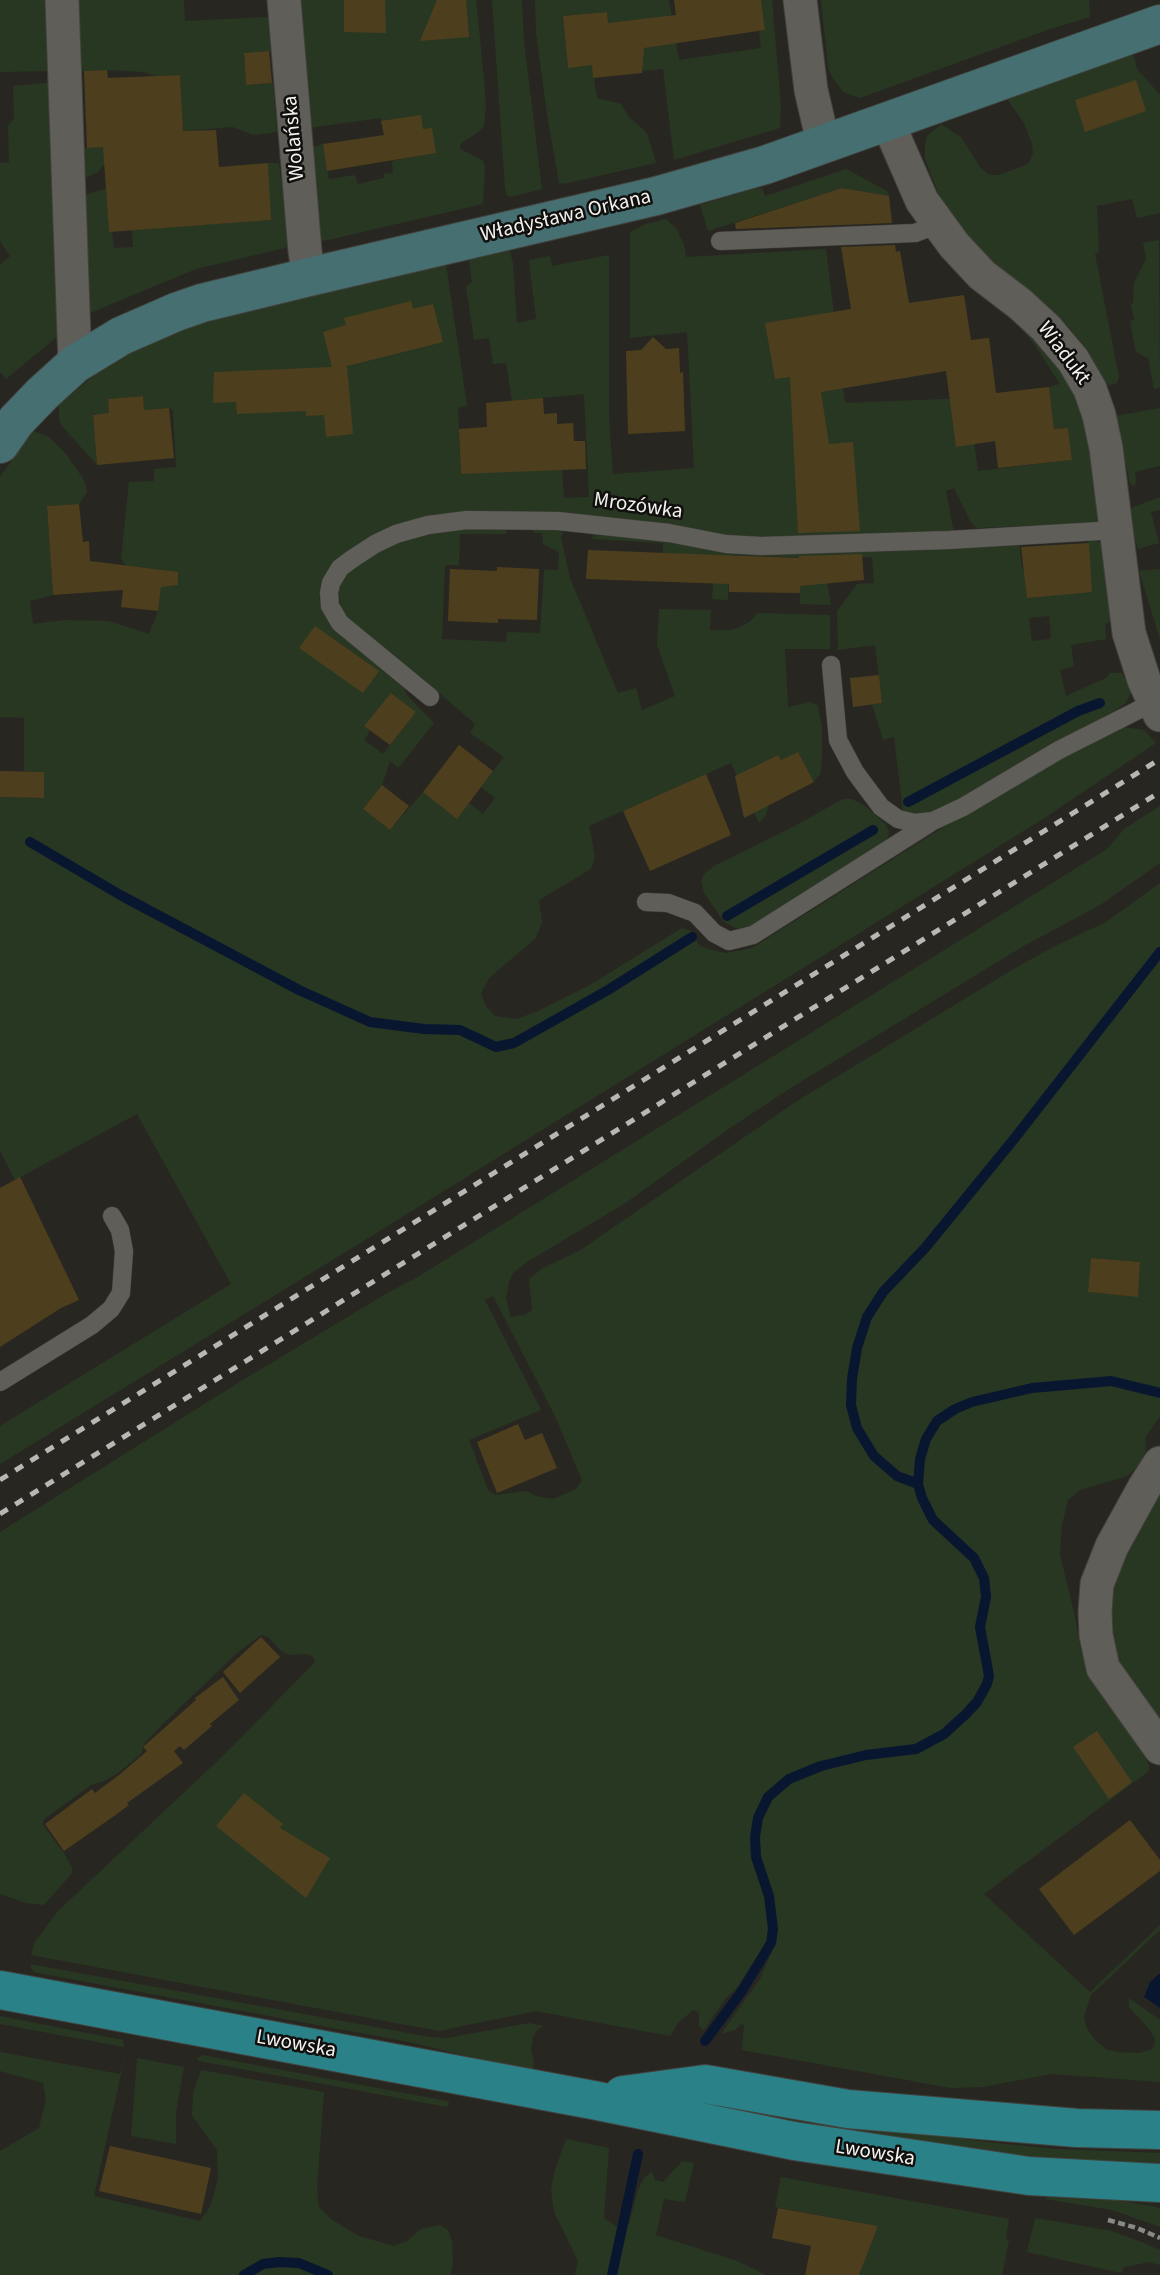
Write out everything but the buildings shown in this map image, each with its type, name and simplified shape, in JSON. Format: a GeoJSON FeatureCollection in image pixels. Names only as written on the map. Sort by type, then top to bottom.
{"type":"FeatureCollection","features":[{"type":"Feature","properties":{"kind":"main road","name":"Lwowska"},"geometry":{"type":"LineString","coordinates":[[0,1990],[593,2100],[794,2141],[1029,2176],[1156,2184]]}},
{"type":"Feature","properties":{"kind":"main road","name":"Lwowska"},"geometry":{"type":"LineString","coordinates":[[593,2100],[705,2084],[848,2109],[1077,2128],[1160,2130]]}},
{"type":"Feature","properties":{"kind":"street"},"geometry":{"type":"LineString","coordinates":[[62,0],[75,364]]}},
{"type":"Feature","properties":{"kind":"street","name":"Wolańska"},"geometry":{"type":"LineString","coordinates":[[284,0],[309,276]]}},
{"type":"Feature","properties":{"kind":"street"},"geometry":{"type":"LineString","coordinates":[[800,0],[811,90],[824,146]]}},
{"type":"Feature","properties":{"kind":"street","name":"Władysława Orkana"},"geometry":{"type":"LineString","coordinates":[[0,444],[16,421],[75,364],[121,336],[176,312],[309,276],[656,196],[824,146],[1160,24]]}},
{"type":"Feature","properties":{"kind":"street","name":"Wiadukt"},"geometry":{"type":"LineString","coordinates":[[888,122],[922,201],[954,245],[982,275],[1046,328],[1073,360],[1090,389],[1102,426],[1129,634],[1144,680],[1157,708]]}},
{"type":"Feature","properties":{"kind":"street"},"geometry":{"type":"LineString","coordinates":[[1160,1463],[1112,1546],[1097,1584],[1095,1611],[1096,1635],[1103,1668],[1160,1748]]}},
{"type":"Feature","properties":{"kind":"lane"},"geometry":{"type":"LineString","coordinates":[[720,241],[915,233],[939,224]]}},
{"type":"Feature","properties":{"kind":"lane","name":"Mrozówka"},"geometry":{"type":"LineString","coordinates":[[430,697],[340,623],[330,606],[329,593],[331,583],[340,568],[352,559],[396,534],[428,526],[467,520],[558,520],[669,533],[726,544],[761,546],[949,540],[1116,530]]}},
{"type":"Feature","properties":{"kind":"lane"},"geometry":{"type":"LineString","coordinates":[[831,665],[838,740],[855,772],[881,807],[898,819],[915,823],[933,821]]}},
{"type":"Feature","properties":{"kind":"lane"},"geometry":{"type":"LineString","coordinates":[[646,902],[668,903],[695,914],[714,933],[729,941],[753,935],[933,821],[963,807],[1059,750],[1157,708]]}},
{"type":"Feature","properties":{"kind":"lane"},"geometry":{"type":"LineString","coordinates":[[0,1382],[92,1325],[111,1309],[121,1293],[124,1275],[124,1251],[120,1230],[112,1216]]}},
{"type":"Feature","properties":{"kind":"green space"},"geometry":{"type":"Polygon","coordinates":[[[0,0],[52,0],[54,71],[0,72],[0,0]]]}},
{"type":"Feature","properties":{"kind":"green space"},"geometry":{"type":"Polygon","coordinates":[[[70,0],[184,0],[185,21],[268,17],[271,51],[244,53],[246,85],[273,83],[277,132],[253,135],[233,127],[183,131],[180,75],[80,71],[83,148],[105,147],[106,162],[98,172],[76,182],[70,0]]]}},
{"type":"Feature","properties":{"kind":"green space"},"geometry":{"type":"Polygon","coordinates":[[[296,0],[476,0],[486,106],[484,126],[460,144],[460,149],[482,160],[485,166],[483,204],[319,242],[307,149],[323,144],[329,179],[355,175],[358,184],[393,173],[392,161],[427,154],[381,121],[381,118],[308,128],[296,0]]]}},
{"type":"Feature","properties":{"kind":"green space"},"geometry":{"type":"Polygon","coordinates":[[[492,0],[522,0],[524,41],[542,189],[511,197],[507,196],[505,188],[492,0]]]}},
{"type":"Feature","properties":{"kind":"green space"},"geometry":{"type":"Polygon","coordinates":[[[535,0],[669,0],[679,60],[761,48],[759,31],[765,30],[761,0],[772,0],[781,106],[780,128],[674,160],[663,69],[642,71],[637,20],[608,23],[607,12],[563,16],[568,67],[592,65],[597,98],[621,104],[629,117],[647,133],[656,163],[559,183],[536,33],[535,0]]]}},
{"type":"Feature","properties":{"kind":"green space"},"geometry":{"type":"Polygon","coordinates":[[[821,0],[1089,0],[1090,17],[860,98],[843,92],[831,75],[821,0]]]}},
{"type":"Feature","properties":{"kind":"green space"},"geometry":{"type":"Polygon","coordinates":[[[1130,52],[1137,69],[1160,95],[1160,213],[1137,218],[1132,199],[1097,206],[1099,252],[1095,254],[1119,377],[1117,383],[1109,385],[1105,384],[1085,347],[1067,325],[969,240],[945,210],[925,159],[925,143],[928,135],[941,124],[961,137],[980,167],[989,175],[999,175],[1028,164],[1033,153],[1032,144],[1024,123],[1006,97],[1130,52]]]}},
{"type":"Feature","properties":{"kind":"green space"},"geometry":{"type":"Polygon","coordinates":[[[54,82],[64,331],[6,379],[0,372],[0,265],[10,256],[0,241],[0,163],[9,162],[8,126],[14,118],[13,86],[54,82]]]}},
{"type":"Feature","properties":{"kind":"green space"},"geometry":{"type":"Polygon","coordinates":[[[268,163],[279,163],[289,247],[196,269],[90,313],[79,202],[87,194],[106,189],[109,231],[112,232],[114,248],[133,247],[132,230],[270,220],[268,163]]]}},
{"type":"Feature","properties":{"kind":"green space"},"geometry":{"type":"Polygon","coordinates":[[[846,169],[887,191],[889,196],[842,188],[708,231],[700,205],[762,188],[765,196],[846,169]]]}},
{"type":"Feature","properties":{"kind":"green space"},"geometry":{"type":"Polygon","coordinates":[[[666,219],[676,228],[686,257],[826,249],[845,403],[968,398],[978,471],[1072,460],[1068,428],[1054,429],[1049,387],[1060,384],[1035,345],[1016,323],[1023,319],[1073,383],[1089,423],[1102,520],[1095,523],[976,528],[954,488],[946,491],[954,533],[790,539],[729,537],[603,517],[548,512],[442,517],[414,522],[383,533],[354,549],[333,567],[323,582],[319,597],[322,611],[334,628],[404,687],[407,695],[434,723],[398,768],[390,761],[382,785],[363,809],[390,830],[423,792],[457,818],[469,803],[483,814],[495,798],[481,787],[504,757],[470,733],[475,724],[421,677],[416,678],[355,628],[343,615],[338,593],[343,579],[350,569],[369,556],[410,536],[448,528],[507,528],[506,534],[460,534],[459,565],[445,565],[442,639],[506,642],[507,632],[540,633],[544,570],[558,570],[559,552],[543,544],[542,533],[534,533],[534,529],[563,531],[561,538],[570,578],[618,693],[636,688],[642,710],[675,696],[657,645],[659,609],[711,610],[710,630],[732,630],[750,622],[757,613],[830,615],[830,649],[785,649],[788,707],[810,702],[818,706],[822,728],[822,756],[821,772],[814,782],[798,752],[781,760],[778,755],[751,768],[769,805],[765,817],[759,823],[731,763],[589,826],[595,856],[591,869],[539,900],[542,923],[535,939],[489,978],[481,993],[486,1006],[495,1016],[517,1019],[538,1011],[590,985],[682,928],[691,931],[699,945],[708,949],[726,953],[752,948],[945,826],[1085,743],[1123,727],[1144,730],[1156,743],[1043,819],[0,1464],[0,1426],[231,1284],[137,1114],[15,1180],[0,1151],[0,797],[43,798],[44,772],[24,771],[24,718],[0,717],[0,477],[33,431],[49,437],[66,454],[84,480],[87,492],[79,504],[47,506],[53,595],[30,601],[33,624],[64,620],[109,621],[149,634],[158,611],[163,570],[126,566],[121,559],[129,482],[154,481],[154,469],[176,467],[173,410],[144,410],[143,396],[108,399],[109,413],[93,415],[97,465],[62,426],[59,405],[96,374],[130,353],[178,331],[261,307],[446,264],[467,406],[458,407],[461,474],[562,469],[564,498],[589,497],[584,394],[520,400],[521,426],[516,426],[506,363],[493,364],[489,338],[474,340],[466,287],[472,282],[469,258],[509,249],[513,263],[517,323],[536,319],[529,260],[550,256],[552,266],[609,255],[609,418],[613,474],[694,468],[687,332],[630,338],[630,232],[666,219]],[[391,693],[383,705],[387,709],[383,715],[377,710],[364,726],[370,731],[364,740],[383,754],[416,712],[391,693]]]}},
{"type":"Feature","properties":{"kind":"green space"},"geometry":{"type":"Polygon","coordinates":[[[1159,240],[1160,387],[1154,389],[1148,358],[1136,352],[1130,321],[1134,320],[1131,304],[1134,283],[1146,259],[1143,243],[1159,240]]]}},
{"type":"Feature","properties":{"kind":"green space"},"geometry":{"type":"Polygon","coordinates":[[[1160,408],[1160,466],[1135,472],[1136,484],[1133,486],[1130,483],[1115,416],[1160,408]]]}},
{"type":"Feature","properties":{"kind":"green space"},"geometry":{"type":"Polygon","coordinates":[[[1160,497],[1160,510],[1151,512],[1159,543],[1138,549],[1132,530],[1131,508],[1160,497]]]}},
{"type":"Feature","properties":{"kind":"green space"},"geometry":{"type":"Polygon","coordinates":[[[594,532],[1019,542],[1022,569],[1062,567],[1077,593],[1092,591],[1088,541],[1098,541],[1105,547],[1110,622],[1105,624],[1106,639],[1071,645],[1074,666],[1060,670],[1066,696],[1106,678],[1110,673],[1122,673],[1131,692],[1126,703],[1114,712],[948,805],[932,813],[916,815],[903,811],[894,737],[883,740],[872,704],[882,703],[875,645],[838,650],[837,611],[857,584],[874,583],[872,557],[840,559],[825,569],[831,605],[800,604],[800,586],[813,585],[813,558],[730,555],[728,600],[712,599],[713,583],[663,554],[663,543],[592,539],[594,532]],[[1049,616],[1029,618],[1032,641],[1051,637],[1049,616]]]}},
{"type":"Feature","properties":{"kind":"green space"},"geometry":{"type":"Polygon","coordinates":[[[1160,569],[1160,639],[1139,571],[1160,569]]]}},
{"type":"Feature","properties":{"kind":"green space"},"geometry":{"type":"Polygon","coordinates":[[[843,799],[852,799],[865,806],[886,825],[888,837],[879,849],[750,929],[738,929],[724,922],[704,893],[701,881],[704,874],[714,866],[843,799]]]}},
{"type":"Feature","properties":{"kind":"green space"},"geometry":{"type":"Polygon","coordinates":[[[1160,806],[1160,863],[1100,905],[1022,947],[789,1089],[624,1204],[527,1262],[513,1273],[506,1298],[511,1317],[524,1315],[532,1310],[529,1279],[543,1268],[579,1251],[797,1101],[1012,970],[1106,922],[1160,883],[1160,1416],[1145,1438],[1146,1451],[1140,1465],[1127,1476],[1080,1490],[1068,1500],[1062,1525],[1060,1554],[1080,1647],[1090,1675],[1142,1752],[1149,1771],[984,1894],[1090,1992],[1160,1925],[1160,1930],[1091,1995],[1084,2016],[1086,2027],[1107,2050],[1138,2053],[1151,2050],[1155,2039],[1129,2007],[1129,1998],[1160,2020],[1160,2082],[1052,2074],[982,2087],[951,2088],[742,2050],[744,2025],[721,2034],[760,1979],[772,1951],[764,1946],[703,2031],[699,2026],[699,2013],[693,2010],[678,2023],[670,2036],[536,2011],[439,2031],[31,1955],[35,1942],[57,1912],[226,1753],[315,1662],[313,1657],[307,1654],[290,1655],[281,1651],[268,1637],[261,1635],[237,1653],[163,1724],[144,1744],[141,1754],[118,1773],[91,1785],[43,1820],[43,1825],[72,1868],[72,1873],[44,1905],[26,1903],[0,1894],[0,1532],[238,1383],[416,1278],[1107,849],[1124,829],[1160,806]],[[1091,1258],[1088,1292],[1138,1296],[1140,1262],[1091,1258]],[[493,1296],[485,1300],[541,1410],[469,1440],[488,1490],[496,1495],[526,1491],[553,1499],[576,1489],[582,1480],[555,1416],[493,1296]]]}},
{"type":"Feature","properties":{"kind":"green space"},"geometry":{"type":"Polygon","coordinates":[[[1160,1489],[1160,1730],[1115,1663],[1107,1615],[1111,1588],[1123,1553],[1160,1489]]]}},
{"type":"Feature","properties":{"kind":"green space"},"geometry":{"type":"Polygon","coordinates":[[[30,1964],[430,2037],[447,2038],[529,2023],[544,2026],[537,2030],[533,2037],[532,2072],[414,2043],[33,1972],[30,1964]]]}},
{"type":"Feature","properties":{"kind":"green space"},"geometry":{"type":"Polygon","coordinates":[[[0,2016],[123,2040],[124,2047],[0,2024],[0,2016]]]}},
{"type":"Feature","properties":{"kind":"green space"},"geometry":{"type":"Polygon","coordinates":[[[0,2052],[120,2074],[125,2056],[94,2196],[200,2221],[210,2207],[218,2179],[217,2150],[192,2115],[193,2093],[201,2070],[324,2092],[317,2189],[319,2207],[331,2219],[359,2236],[394,2246],[407,2241],[421,2229],[440,2225],[448,2230],[452,2241],[453,2265],[450,2275],[0,2275],[0,2151],[39,2128],[46,2100],[43,2083],[0,2071],[0,2052]]]}},
{"type":"Feature","properties":{"kind":"green space"},"geometry":{"type":"Polygon","coordinates":[[[202,2055],[449,2101],[447,2107],[199,2061],[197,2059],[202,2055]]]}},
{"type":"Feature","properties":{"kind":"green space"},"geometry":{"type":"Polygon","coordinates":[[[137,2058],[184,2067],[176,2112],[176,2144],[131,2136],[137,2058]]]}},
{"type":"Feature","properties":{"kind":"green space"},"geometry":{"type":"Polygon","coordinates":[[[695,2102],[978,2141],[1055,2149],[1160,2153],[1160,2163],[1043,2159],[914,2143],[695,2102]]]}},
{"type":"Feature","properties":{"kind":"green space"},"geometry":{"type":"Polygon","coordinates":[[[566,2139],[609,2148],[604,2218],[616,2226],[629,2224],[638,2190],[644,2178],[652,2171],[655,2180],[663,2182],[682,2161],[694,2163],[685,2202],[664,2199],[656,2235],[737,2261],[766,2275],[575,2275],[578,2261],[554,2212],[551,2190],[566,2139]]]}},
{"type":"Feature","properties":{"kind":"green space"},"geometry":{"type":"Polygon","coordinates":[[[781,2177],[1009,2219],[1006,2239],[1009,2240],[1002,2275],[859,2275],[878,2226],[775,2207],[781,2177]]]}},
{"type":"Feature","properties":{"kind":"green space"},"geometry":{"type":"Polygon","coordinates":[[[1045,2199],[1116,2200],[1157,2207],[1160,2209],[1160,2227],[1112,2210],[1045,2199]]]}},
{"type":"Feature","properties":{"kind":"green space"},"geometry":{"type":"Polygon","coordinates":[[[1035,2218],[1112,2231],[1144,2243],[1160,2250],[1160,2265],[1149,2262],[1124,2267],[1121,2273],[1027,2252],[1035,2218]]]}},
{"type":"Feature","properties":{"kind":"water"},"geometry":{"type":"Polygon","coordinates":[[[1160,1973],[1160,2008],[1144,1997],[1150,1982],[1160,1973]]]}},
{"type":"Feature","properties":{"kind":"waterway"},"geometry":{"type":"LineString","coordinates":[[908,802],[1078,711],[1100,703]]}},
{"type":"Feature","properties":{"kind":"waterway"},"geometry":{"type":"LineString","coordinates":[[727,916],[873,830]]}},
{"type":"Feature","properties":{"kind":"waterway"},"geometry":{"type":"LineString","coordinates":[[30,842],[122,896],[299,990],[370,1022],[424,1029],[460,1030],[496,1047],[514,1043],[608,990],[692,937]]}},
{"type":"Feature","properties":{"kind":"waterway"},"geometry":{"type":"LineString","coordinates":[[918,1484],[897,1476],[874,1456],[857,1428],[851,1405],[852,1379],[857,1348],[867,1317],[883,1292],[925,1248],[1014,1139],[1160,952]]}},
{"type":"Feature","properties":{"kind":"waterway"},"geometry":{"type":"LineString","coordinates":[[705,2041],[742,1991],[771,1943],[773,1929],[769,1896],[756,1857],[755,1837],[758,1818],[768,1797],[789,1779],[821,1766],[866,1755],[916,1749],[944,1734],[966,1714],[977,1702],[987,1684],[989,1676],[980,1627],[986,1597],[984,1578],[974,1558],[933,1520],[918,1484],[920,1459],[926,1439],[937,1421],[972,1402],[1032,1388],[1111,1381],[1160,1393]]}},
{"type":"Feature","properties":{"kind":"waterway"},"geometry":{"type":"LineString","coordinates":[[612,2275],[638,2154]]}},
{"type":"Feature","properties":{"kind":"waterway"},"geometry":{"type":"LineString","coordinates":[[244,2275],[263,2264],[279,2262],[299,2263],[328,2275]]}},
{"type":"Feature","properties":{"kind":"railway"},"geometry":{"type":"LineString","coordinates":[[0,1480],[1160,759]]}},
{"type":"Feature","properties":{"kind":"railway"},"geometry":{"type":"LineString","coordinates":[[0,1514],[1160,792]]}}]}
